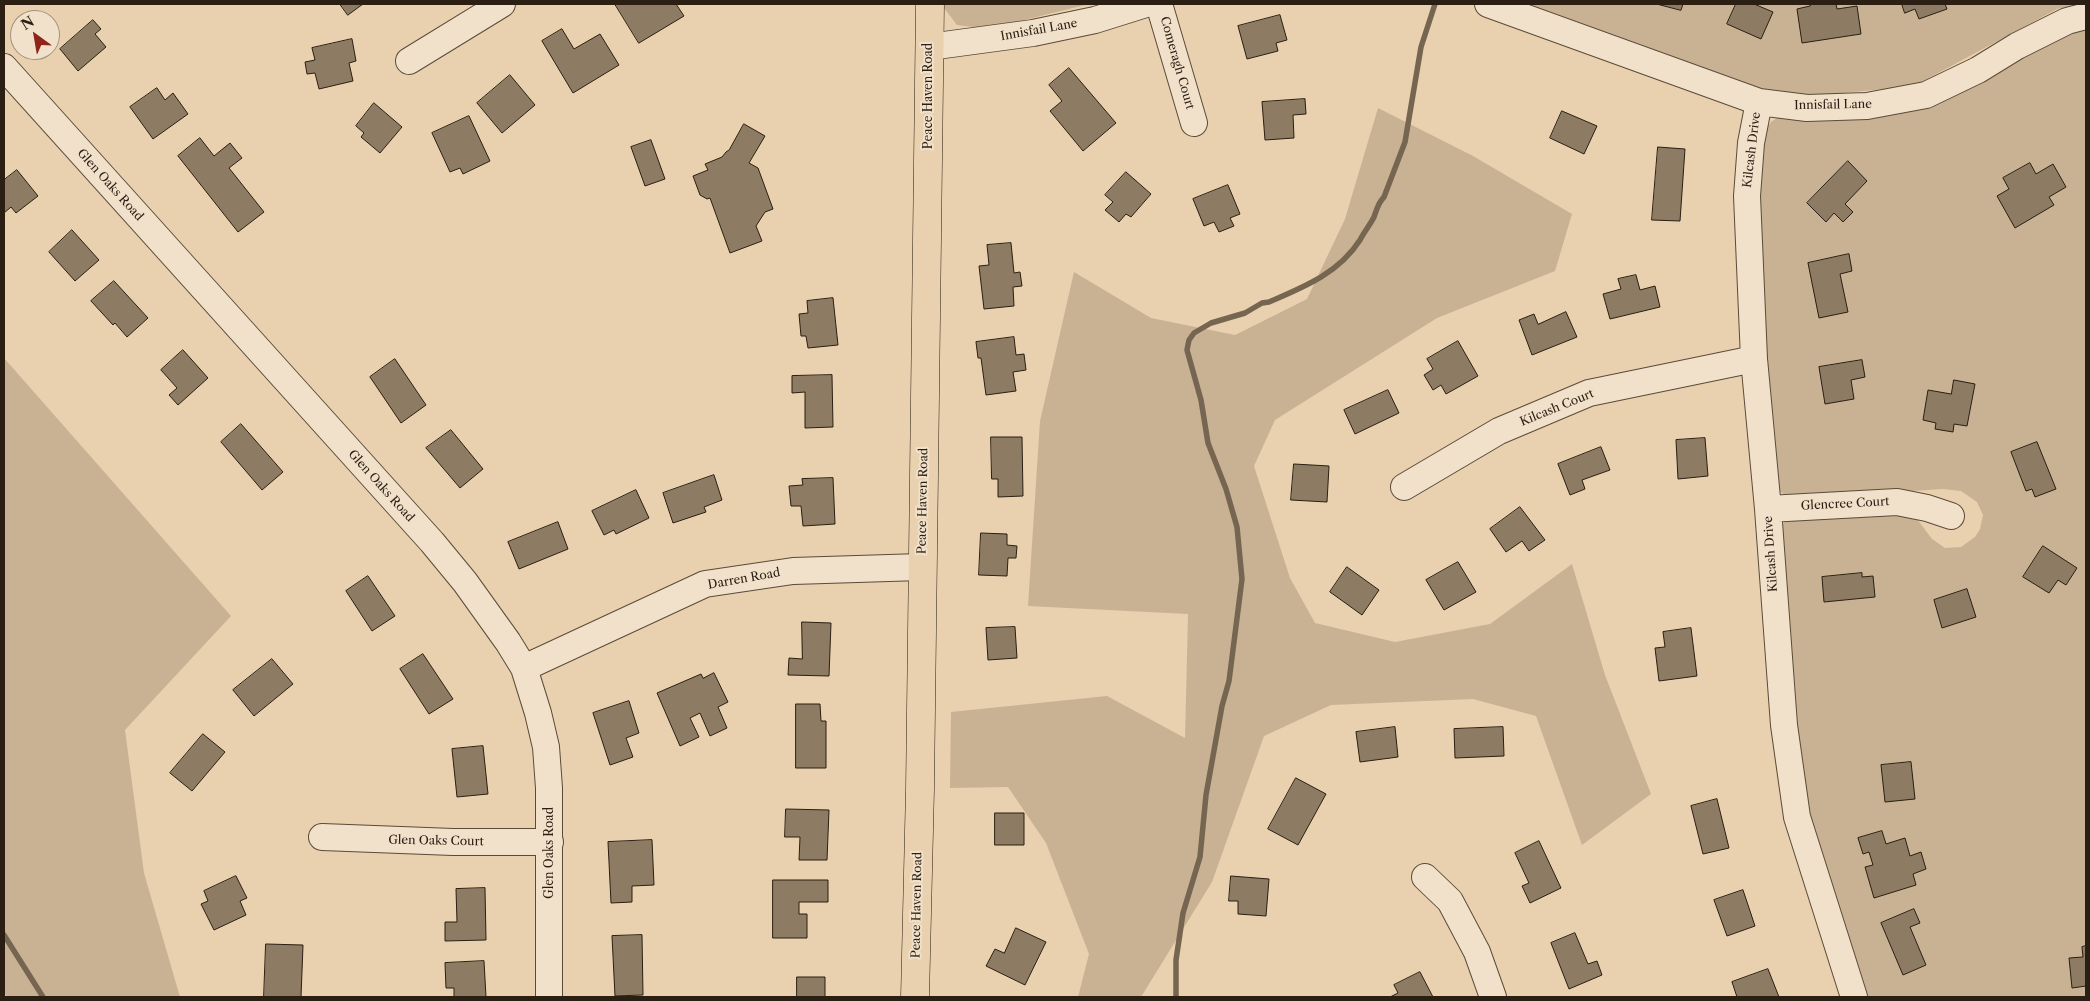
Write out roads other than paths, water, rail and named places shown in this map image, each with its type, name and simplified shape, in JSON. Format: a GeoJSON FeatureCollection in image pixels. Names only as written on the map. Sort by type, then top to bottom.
{"type":"FeatureCollection","features":[{"type":"Feature","properties":{"kind":"main road","name":"Peace Haven Road"},"geometry":{"type":"LineString","coordinates":[[915,997],[920,789],[921,567],[930,4]]}},
{"type":"Feature","properties":{"kind":"street"},"geometry":{"type":"LineString","coordinates":[[409,61],[502,4]]}},
{"type":"Feature","properties":{"kind":"street","name":"Innisfail Lane"},"geometry":{"type":"LineString","coordinates":[[930,46],[1033,33],[1095,20],[1146,4]]}},
{"type":"Feature","properties":{"kind":"street","name":"Comeragh Court"},"geometry":{"type":"LineString","coordinates":[[1159,4],[1194,123]]}},
{"type":"Feature","properties":{"kind":"street","name":"Innisfail Lane"},"geometry":{"type":"LineString","coordinates":[[1488,4],[1759,102],[1808,108],[1867,106],[1926,95],[1978,70],[2017,46],[2067,21],[2086,16]]}},
{"type":"Feature","properties":{"kind":"street","name":"Glen Oaks Road"},"geometry":{"type":"LineString","coordinates":[[4,67],[432,542],[465,582],[508,642],[524,668],[546,747],[549,788],[548,997]]}},
{"type":"Feature","properties":{"kind":"street","name":"Kilcash Drive"},"geometry":{"type":"LineString","coordinates":[[1759,102],[1751,144],[1747,196],[1754,359],[1768,509],[1784,725],[1797,818],[1854,997]]}},
{"type":"Feature","properties":{"kind":"street","name":"Kilcash Court"},"geometry":{"type":"LineString","coordinates":[[1404,487],[1499,431],[1589,393],[1754,359]]}},
{"type":"Feature","properties":{"kind":"street","name":"Glencree Court"},"geometry":{"type":"LineString","coordinates":[[1768,509],[1896,502],[1927,508],[1951,516]]}},
{"type":"Feature","properties":{"kind":"street","name":"Darren Road"},"geometry":{"type":"LineString","coordinates":[[524,668],[705,584],[792,571],[921,567]]}},
{"type":"Feature","properties":{"kind":"street","name":"Glen Oaks Court"},"geometry":{"type":"LineString","coordinates":[[322,837],[452,842],[550,842]]}},
{"type":"Feature","properties":{"kind":"street"},"geometry":{"type":"LineString","coordinates":[[1425,877],[1450,901],[1477,952],[1493,997]]}},
{"type":"Feature","properties":{"kind":"waterway"},"geometry":{"type":"LineString","coordinates":[[1176,997],[1176,960],[1183,913],[1200,857],[1206,795],[1222,706],[1229,681],[1242,579],[1237,527],[1226,489],[1208,443],[1201,400],[1187,350],[1189,340],[1194,333],[1211,323],[1245,313],[1262,303],[1269,302],[1320,278],[1342,262],[1360,240],[1384,197],[1405,142],[1421,47],[1435,4]]}},
{"type":"Feature","properties":{"kind":"waterway"},"geometry":{"type":"LineString","coordinates":[[4,935],[43,997]]}}]}
